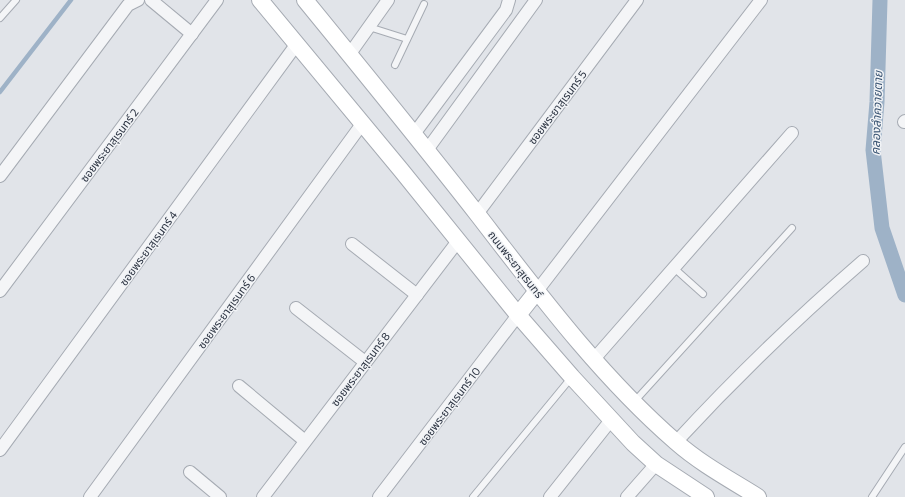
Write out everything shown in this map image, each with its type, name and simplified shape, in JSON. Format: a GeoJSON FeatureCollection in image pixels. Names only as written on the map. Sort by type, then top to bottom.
{"type":"FeatureCollection","features":[{"type":"Feature","properties":{"kind":"street"},"geometry":{"type":"LineString","coordinates":[[0,176],[128,4],[138,0]]}},
{"type":"Feature","properties":{"kind":"street"},"geometry":{"type":"LineString","coordinates":[[151,0],[192,34]]}},
{"type":"Feature","properties":{"kind":"street","name":"ซอยพระยาสุเรนทร์ 2"},"geometry":{"type":"LineString","coordinates":[[0,291],[217,0]]}},
{"type":"Feature","properties":{"kind":"street"},"geometry":{"type":"LineString","coordinates":[[260,0],[518,315],[572,377],[611,420],[656,464],[706,497]]}},
{"type":"Feature","properties":{"kind":"street","name":"ถนนพระยาสุเรนทร์"},"geometry":{"type":"LineString","coordinates":[[305,0],[427,150],[537,291],[594,359],[634,402],[676,442],[758,497]]}},
{"type":"Feature","properties":{"kind":"street"},"geometry":{"type":"LineString","coordinates":[[349,55],[388,0]]}},
{"type":"Feature","properties":{"kind":"street"},"geometry":{"type":"LineString","coordinates":[[414,134],[506,10],[509,0]]}},
{"type":"Feature","properties":{"kind":"street"},"geometry":{"type":"LineString","coordinates":[[427,150],[536,0]]}},
{"type":"Feature","properties":{"kind":"street","name":"ซอยพระยาสุเรนทร์ 5"},"geometry":{"type":"LineString","coordinates":[[477,214],[637,0]]}},
{"type":"Feature","properties":{"kind":"street"},"geometry":{"type":"LineString","coordinates":[[518,315],[761,0]]}},
{"type":"Feature","properties":{"kind":"street","name":"ซอยพระยาสุเรนทร์ 4"},"geometry":{"type":"LineString","coordinates":[[0,450],[296,45]]}},
{"type":"Feature","properties":{"kind":"street","name":"ซอยพระยาสุเรนทร์ 6"},"geometry":{"type":"LineString","coordinates":[[90,497],[362,124]]}},
{"type":"Feature","properties":{"kind":"street"},"geometry":{"type":"LineString","coordinates":[[594,359],[792,134]]}},
{"type":"Feature","properties":{"kind":"street","name":"ซอยพระยาสุเรนทร์ 8"},"geometry":{"type":"LineString","coordinates":[[263,497],[458,241]]}},
{"type":"Feature","properties":{"kind":"street"},"geometry":{"type":"LineString","coordinates":[[352,244],[416,295]]}},
{"type":"Feature","properties":{"kind":"street"},"geometry":{"type":"LineString","coordinates":[[676,442],[778,337],[804,312],[863,262]]}},
{"type":"Feature","properties":{"kind":"street"},"geometry":{"type":"LineString","coordinates":[[296,308],[365,362]]}},
{"type":"Feature","properties":{"kind":"street","name":"ซอยพระยาสุเรนทร์ 10"},"geometry":{"type":"LineString","coordinates":[[379,497],[518,315]]}},
{"type":"Feature","properties":{"kind":"street"},"geometry":{"type":"LineString","coordinates":[[239,386],[305,441]]}},
{"type":"Feature","properties":{"kind":"street"},"geometry":{"type":"LineString","coordinates":[[550,497],[611,420]]}},
{"type":"Feature","properties":{"kind":"street"},"geometry":{"type":"LineString","coordinates":[[627,497],[656,464]]}},
{"type":"Feature","properties":{"kind":"street"},"geometry":{"type":"LineString","coordinates":[[190,472],[220,497]]}},
{"type":"Feature","properties":{"kind":"lane"},"geometry":{"type":"LineString","coordinates":[[0,18],[16,0]]}},
{"type":"Feature","properties":{"kind":"lane"},"geometry":{"type":"LineString","coordinates":[[395,65],[424,4]]}},
{"type":"Feature","properties":{"kind":"lane"},"geometry":{"type":"LineString","coordinates":[[369,27],[407,39]]}},
{"type":"Feature","properties":{"kind":"lane"},"geometry":{"type":"LineString","coordinates":[[634,402],[792,228]]}},
{"type":"Feature","properties":{"kind":"lane"},"geometry":{"type":"LineString","coordinates":[[674,268],[703,294]]}},
{"type":"Feature","properties":{"kind":"lane"},"geometry":{"type":"LineString","coordinates":[[472,497],[572,377]]}},
{"type":"Feature","properties":{"kind":"lane"},"geometry":{"type":"LineString","coordinates":[[872,497],[905,447]]}},
{"type":"Feature","properties":{"kind":"waterway"},"geometry":{"type":"LineString","coordinates":[[0,92],[71,0]]}},
{"type":"Feature","properties":{"kind":"waterway","name":"คลองลำควายตาย"},"geometry":{"type":"LineString","coordinates":[[880,0],[877,102],[873,150],[882,228],[905,295]]}}]}
